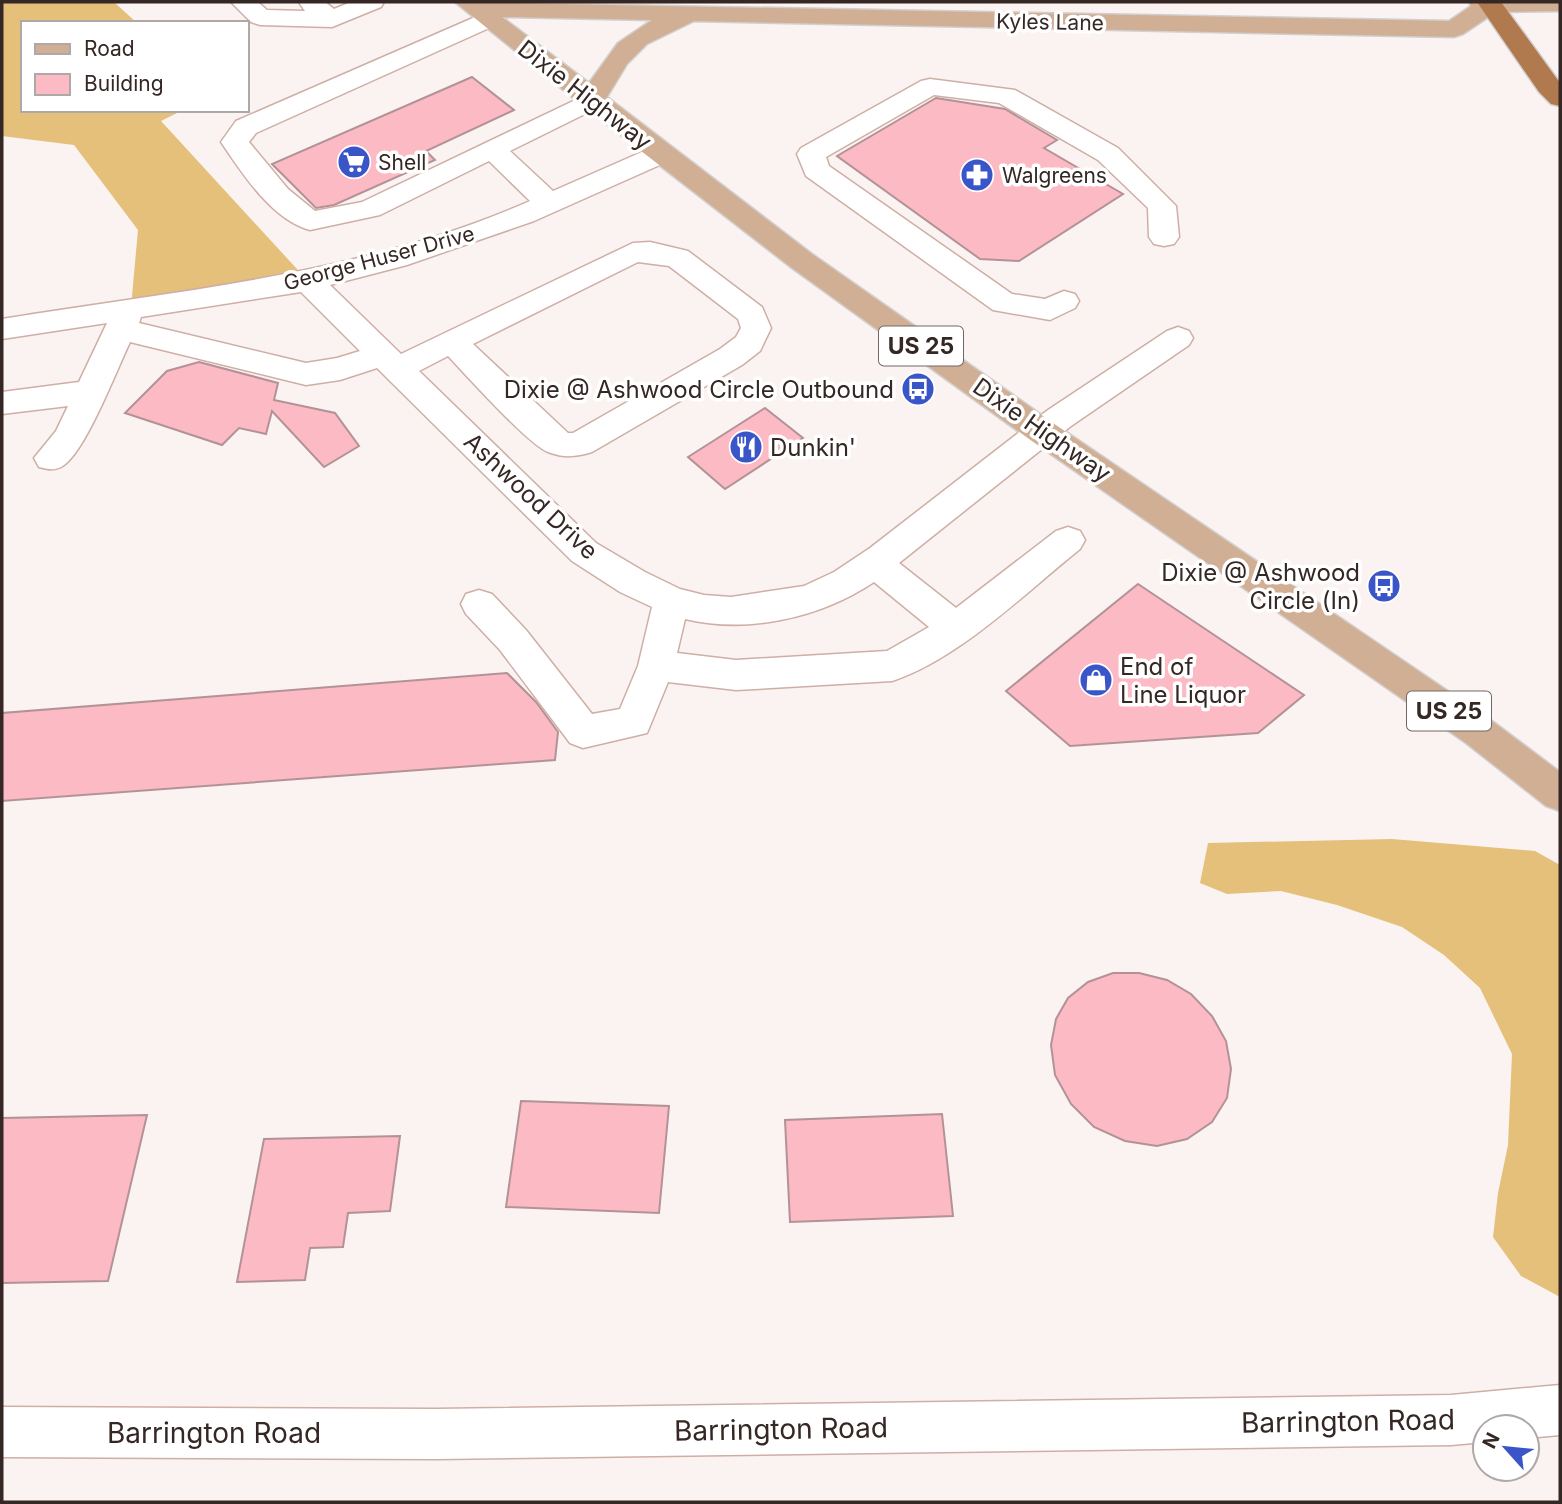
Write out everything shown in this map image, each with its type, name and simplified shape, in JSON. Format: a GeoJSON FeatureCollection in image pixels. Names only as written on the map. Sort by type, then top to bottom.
{"type":"FeatureCollection","features":[{"type":"Feature","properties":{"kind":"highway"},"geometry":{"type":"LineString","coordinates":[[1487,3],[1548,86],[1560,98]]}},
{"type":"Feature","properties":{"kind":"main road"},"geometry":{"type":"LineString","coordinates":[[1487,3],[1560,4]]}},
{"type":"Feature","properties":{"kind":"main road","name":"Kyles Lane"},"geometry":{"type":"LineString","coordinates":[[477,10],[1454,29],[1487,3]]}},
{"type":"Feature","properties":{"kind":"main road","name":"Dixie Highway"},"geometry":{"type":"LineString","coordinates":[[477,10],[661,155],[802,261],[1041,431],[1479,732],[1560,794]]}},
{"type":"Feature","properties":{"kind":"main road"},"geometry":{"type":"LineString","coordinates":[[592,100],[615,61],[636,37],[666,23],[699,14]]}},
{"type":"Feature","properties":{"kind":"street"},"geometry":{"type":"LineString","coordinates":[[243,2],[260,17],[332,19],[372,2]]}},
{"type":"Feature","properties":{"kind":"street"},"geometry":{"type":"LineString","coordinates":[[309,2],[332,19]]}},
{"type":"Feature","properties":{"kind":"street"},"geometry":{"type":"LineString","coordinates":[[477,10],[246,127],[235,142],[268,185],[293,211],[310,221],[370,209],[592,100]]}},
{"type":"Feature","properties":{"kind":"street"},"geometry":{"type":"LineString","coordinates":[[1064,301],[1050,310],[1004,303],[816,170],[811,155],[930,87],[1006,96],[1108,154],[1162,206],[1164,237]]}},
{"type":"Feature","properties":{"kind":"street"},"geometry":{"type":"LineString","coordinates":[[493,150],[550,204]]}},
{"type":"Feature","properties":{"kind":"street","name":"George Huser Drive"},"geometry":{"type":"LineString","coordinates":[[2,329],[125,318],[308,281],[471,235],[661,155]]}},
{"type":"Feature","properties":{"kind":"street"},"geometry":{"type":"LineString","coordinates":[[51,458],[69,437],[125,318],[306,374],[391,360],[452,342],[633,253],[650,252],[678,258],[751,314],[756,328],[749,343],[732,357],[580,444],[569,446],[558,444],[548,436],[452,342]]}},
{"type":"Feature","properties":{"kind":"street","name":"Ashwood Drive"},"geometry":{"type":"LineString","coordinates":[[308,281],[584,552],[620,576],[671,601],[723,611],[813,598],[859,575],[1041,431],[1140,360],[1178,338]]}},
{"type":"Feature","properties":{"kind":"street"},"geometry":{"type":"LineString","coordinates":[[2,402],[90,392]]}},
{"type":"Feature","properties":{"kind":"street"},"geometry":{"type":"LineString","coordinates":[[656,666],[736,675],[892,666],[924,650],[956,628],[1068,540]]}},
{"type":"Feature","properties":{"kind":"street"},"geometry":{"type":"LineString","coordinates":[[874,562],[956,628]]}},
{"type":"Feature","properties":{"kind":"street"},"geometry":{"type":"LineString","coordinates":[[479,604],[544,688],[634,722],[656,666],[671,601]]}},
{"type":"Feature","properties":{"kind":"street","name":"Barrington Road"},"geometry":{"type":"LineString","coordinates":[[2,1432],[464,1434],[1451,1420],[1560,1410]]}},
{"type":"Feature","properties":{"kind":"shaded area"},"geometry":{"type":"Polygon","coordinates":[[[2,2],[114,2],[135,21],[21,21],[21,112],[179,112],[161,121],[308,281],[131,307],[138,230],[74,145],[2,136],[2,2]]]}},
{"type":"Feature","properties":{"kind":"shaded area"},"geometry":{"type":"Polygon","coordinates":[[[1392,839],[1535,851],[1560,865],[1560,1297],[1521,1276],[1493,1237],[1498,1193],[1508,1145],[1512,1054],[1480,988],[1444,955],[1402,927],[1337,905],[1281,891],[1227,894],[1200,883],[1208,843],[1392,839]]]}},
{"type":"Feature","properties":{"kind":"building","name":"Shell"},"geometry":{"type":"Polygon","coordinates":[[[472,77],[514,110],[426,151],[435,160],[334,205],[316,208],[272,164],[472,77]]]}},
{"type":"Feature","properties":{"kind":"building","name":"Walgreens"},"geometry":{"type":"Polygon","coordinates":[[[936,98],[1005,109],[1057,140],[1044,148],[1123,194],[1019,261],[980,259],[837,156],[936,98]]]}},
{"type":"Feature","properties":{"kind":"building"},"geometry":{"type":"Polygon","coordinates":[[[199,362],[278,383],[274,400],[335,413],[359,446],[324,467],[272,411],[266,434],[239,428],[222,445],[125,413],[167,371],[199,362]]]}},
{"type":"Feature","properties":{"kind":"building","name":"Dunkin'"},"geometry":{"type":"Polygon","coordinates":[[[765,408],[803,438],[725,489],[688,457],[765,408]]]}},
{"type":"Feature","properties":{"kind":"building"},"geometry":{"type":"Polygon","coordinates":[[[1138,584],[1304,695],[1258,733],[1070,746],[1006,691],[1138,584]]]}},
{"type":"Feature","properties":{"kind":"building"},"geometry":{"type":"Polygon","coordinates":[[[507,673],[536,702],[558,732],[555,760],[2,801],[2,713],[507,673]]]}},
{"type":"Feature","properties":{"kind":"building"},"geometry":{"type":"Polygon","coordinates":[[[1113,973],[1139,973],[1167,980],[1191,994],[1212,1016],[1226,1041],[1231,1069],[1227,1098],[1212,1122],[1187,1139],[1157,1146],[1125,1141],[1094,1127],[1071,1104],[1055,1075],[1051,1045],[1056,1019],[1068,998],[1088,982],[1113,973]]]}},
{"type":"Feature","properties":{"kind":"building"},"geometry":{"type":"Polygon","coordinates":[[[521,1101],[669,1106],[659,1213],[506,1207],[521,1101]]]}},
{"type":"Feature","properties":{"kind":"building"},"geometry":{"type":"Polygon","coordinates":[[[942,1114],[953,1216],[790,1222],[785,1120],[942,1114]]]}},
{"type":"Feature","properties":{"kind":"building"},"geometry":{"type":"Polygon","coordinates":[[[147,1115],[108,1281],[2,1283],[2,1118],[147,1115]]]}},
{"type":"Feature","properties":{"kind":"building"},"geometry":{"type":"Polygon","coordinates":[[[400,1136],[390,1211],[348,1213],[343,1247],[310,1248],[305,1280],[237,1282],[264,1139],[400,1136]]]}},
{"type":"Feature","properties":{"kind":"place","name":"Shell"},"geometry":{"type":"Point","coordinates":[354,162]}},
{"type":"Feature","properties":{"kind":"place","name":"Walgreens"},"geometry":{"type":"Point","coordinates":[977,175]}},
{"type":"Feature","properties":{"kind":"place","name":"Dixie @ Ashwood Circle Outbound"},"geometry":{"type":"Point","coordinates":[918,389]}},
{"type":"Feature","properties":{"kind":"place","name":"Dunkin'"},"geometry":{"type":"Point","coordinates":[746,447]}},
{"type":"Feature","properties":{"kind":"place","name":"Dixie @ Ashwood Circle (In)"},"geometry":{"type":"Point","coordinates":[1384,586]}},
{"type":"Feature","properties":{"kind":"place","name":"End of Line Liquor"},"geometry":{"type":"Point","coordinates":[1096,680]}}]}
